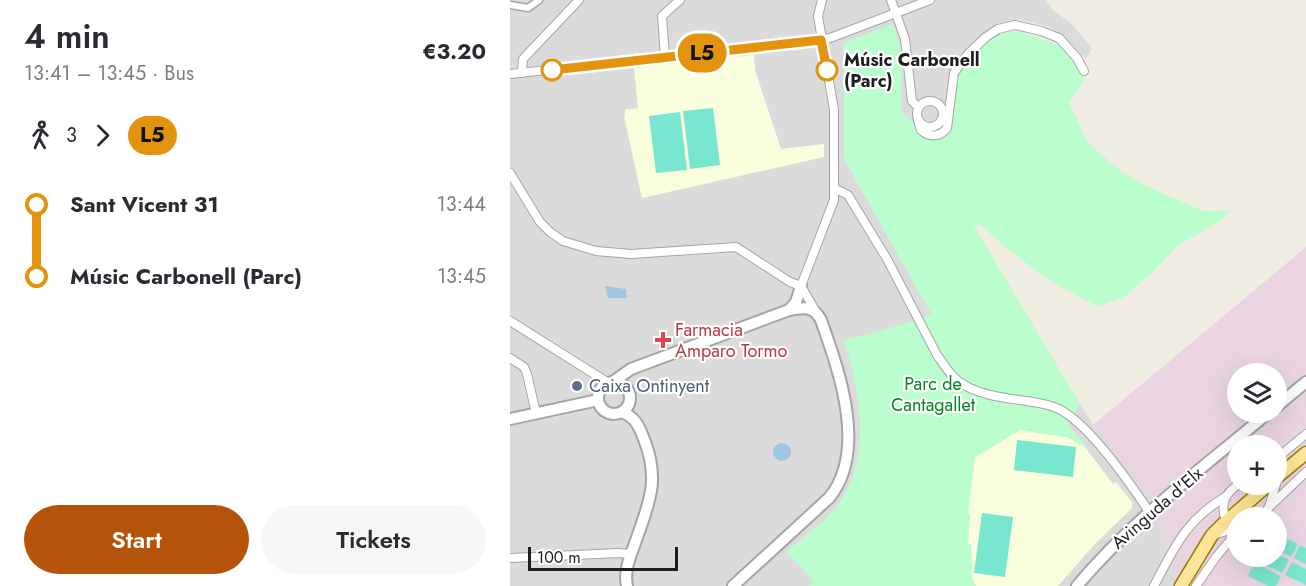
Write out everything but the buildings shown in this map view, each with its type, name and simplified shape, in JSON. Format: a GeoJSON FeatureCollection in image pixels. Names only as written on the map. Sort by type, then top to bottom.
{"type":"FeatureCollection","features":[{"type":"Feature","properties":{"kind":"main road"},"geometry":{"type":"LineString","coordinates":[[1287,470],[1306,453]]}},
{"type":"Feature","properties":{"kind":"main road"},"geometry":{"type":"LineString","coordinates":[[1248,507],[1261,495]]}},
{"type":"Feature","properties":{"kind":"main road"},"geometry":{"type":"LineString","coordinates":[[1181,586],[1212,535],[1227,526]]}},
{"type":"Feature","properties":{"kind":"street"},"geometry":{"type":"LineString","coordinates":[[510,6],[528,8],[539,0]]}},
{"type":"Feature","properties":{"kind":"street"},"geometry":{"type":"LineString","coordinates":[[522,73],[523,59],[579,0]]}},
{"type":"Feature","properties":{"kind":"street"},"geometry":{"type":"LineString","coordinates":[[665,57],[662,16],[680,0]]}},
{"type":"Feature","properties":{"kind":"street"},"geometry":{"type":"LineString","coordinates":[[789,310],[798,297],[831,208],[834,188],[834,110],[818,16],[822,0]]}},
{"type":"Feature","properties":{"kind":"street"},"geometry":{"type":"LineString","coordinates":[[891,0],[905,39],[912,101],[918,107]]}},
{"type":"Feature","properties":{"kind":"street"},"geometry":{"type":"LineString","coordinates":[[510,74],[821,40],[930,0]]}},
{"type":"Feature","properties":{"kind":"street"},"geometry":{"type":"LineString","coordinates":[[918,121],[924,127],[933,127],[940,123],[943,114],[940,106],[932,101],[923,102],[918,107],[916,113],[918,121],[921,130],[930,135],[940,134],[947,128],[954,73],[968,54],[998,29],[1015,25],[1059,38],[1077,58],[1084,71]]}},
{"type":"Feature","properties":{"kind":"street"},"geometry":{"type":"LineString","coordinates":[[510,173],[540,222],[550,232],[569,243],[606,253],[631,254],[736,247],[790,282],[801,286],[816,312],[837,365],[843,394],[848,433],[845,467],[829,498],[733,586]]}},
{"type":"Feature","properties":{"kind":"street"},"geometry":{"type":"LineString","coordinates":[[834,188],[848,195],[887,259],[938,355],[957,380],[972,388],[995,395],[1057,408],[1076,419],[1126,479],[1150,513]]}},
{"type":"Feature","properties":{"kind":"street"},"geometry":{"type":"LineString","coordinates":[[510,321],[610,382],[622,384],[629,393],[629,403],[622,412],[614,414],[601,408],[598,400],[600,389],[610,382],[631,369],[789,310],[805,308],[816,312]]}},
{"type":"Feature","properties":{"kind":"street"},"geometry":{"type":"LineString","coordinates":[[512,361],[524,367],[536,413]]}},
{"type":"Feature","properties":{"kind":"street"},"geometry":{"type":"LineString","coordinates":[[1287,397],[1306,382]]}},
{"type":"Feature","properties":{"kind":"street"},"geometry":{"type":"LineString","coordinates":[[510,419],[598,400]]}},
{"type":"Feature","properties":{"kind":"street"},"geometry":{"type":"LineString","coordinates":[[622,412],[635,420],[646,445],[652,473],[652,492],[631,555],[626,575],[627,586]]}},
{"type":"Feature","properties":{"kind":"street","name":"Avinguda d'Elx"},"geometry":{"type":"LineString","coordinates":[[1077,586],[1108,551],[1256,423]]}},
{"type":"Feature","properties":{"kind":"street"},"geometry":{"type":"LineString","coordinates":[[1287,450],[1306,434]]}},
{"type":"Feature","properties":{"kind":"street"},"geometry":{"type":"LineString","coordinates":[[1269,507],[1306,472]]}},
{"type":"Feature","properties":{"kind":"street"},"geometry":{"type":"LineString","coordinates":[[1269,495],[1269,507]]}},
{"type":"Feature","properties":{"kind":"street"},"geometry":{"type":"LineString","coordinates":[[1154,586],[1183,534],[1193,521],[1225,497],[1228,507]]}},
{"type":"Feature","properties":{"kind":"street"},"geometry":{"type":"LineString","coordinates":[[1196,586],[1216,557],[1227,534]]}},
{"type":"Feature","properties":{"kind":"street"},"geometry":{"type":"LineString","coordinates":[[510,558],[618,553],[631,555]]}},
{"type":"Feature","properties":{"kind":"shaded area"},"geometry":{"type":"Polygon","coordinates":[[[510,0],[1046,0],[1053,10],[1072,24],[1092,48],[1086,59],[1049,27],[1021,20],[1008,22],[967,74],[890,187],[1073,393],[1093,425],[1147,491],[1227,515],[1227,542],[1207,586],[510,586],[510,0]]]}},
{"type":"Feature","properties":{"kind":"shaded area"},"geometry":{"type":"Polygon","coordinates":[[[754,55],[755,70],[781,149],[824,144],[824,157],[642,198],[624,116],[625,110],[638,108],[634,68],[754,55]]]}},
{"type":"Feature","properties":{"kind":"shaded area"},"geometry":{"type":"Polygon","coordinates":[[[713,108],[720,165],[690,169],[683,111],[713,108]]]}},
{"type":"Feature","properties":{"kind":"shaded area"},"geometry":{"type":"Polygon","coordinates":[[[680,112],[687,170],[656,173],[649,116],[680,112]]]}},
{"type":"Feature","properties":{"kind":"shaded area"},"geometry":{"type":"Polygon","coordinates":[[[1306,247],[1306,586],[1179,586],[1147,492],[1093,425],[1306,247]]]}},
{"type":"Feature","properties":{"kind":"shaded area"},"geometry":{"type":"Polygon","coordinates":[[[605,286],[626,289],[627,298],[608,298],[605,286]]]}},
{"type":"Feature","properties":{"kind":"shaded area"},"geometry":{"type":"Polygon","coordinates":[[[1020,430],[1067,437],[1085,447],[1113,484],[1116,482],[1132,502],[1132,508],[1094,545],[1058,586],[976,586],[972,578],[971,545],[968,544],[970,515],[967,513],[975,457],[1020,430]]]}},
{"type":"Feature","properties":{"kind":"shaded area"},"geometry":{"type":"Polygon","coordinates":[[[1017,440],[1076,447],[1073,477],[1014,470],[1017,440]]]}},
{"type":"Feature","properties":{"kind":"shaded area"},"geometry":{"type":"Polygon","coordinates":[[[778,443],[786,443],[791,448],[789,459],[778,461],[773,456],[773,448],[778,443]]]}},
{"type":"Feature","properties":{"kind":"shaded area"},"geometry":{"type":"Polygon","coordinates":[[[982,513],[1013,517],[1005,577],[974,573],[982,513]]]}},
{"type":"Feature","properties":{"kind":"shaded area"},"geometry":{"type":"Polygon","coordinates":[[[1287,538],[1298,544],[1291,557],[1287,555],[1287,538]]]}},
{"type":"Feature","properties":{"kind":"shaded area"},"geometry":{"type":"Polygon","coordinates":[[[1300,545],[1306,548],[1306,564],[1294,558],[1300,545]]]}},
{"type":"Feature","properties":{"kind":"shaded area"},"geometry":{"type":"Polygon","coordinates":[[[1292,562],[1306,569],[1306,585],[1285,575],[1292,562]]]}},
{"type":"Feature","properties":{"kind":"shaded area"},"geometry":{"type":"Polygon","coordinates":[[[1252,567],[1262,567],[1281,576],[1276,586],[1268,586],[1248,576],[1252,567]]]}},
{"type":"Feature","properties":{"kind":"shaded area"},"geometry":{"type":"Polygon","coordinates":[[[1270,567],[1285,567],[1282,573],[1270,567]]]}},
{"type":"Feature","properties":{"kind":"green space","name":"Parc de Cantagallet"},"geometry":{"type":"Polygon","coordinates":[[[893,24],[902,53],[901,112],[927,132],[936,132],[945,124],[947,90],[958,69],[994,34],[1020,31],[1063,47],[1084,71],[1084,81],[1069,102],[1088,143],[1122,172],[1140,183],[1194,207],[1206,211],[1231,210],[1223,219],[1176,247],[1154,271],[1124,297],[1098,306],[1066,290],[1036,270],[980,224],[974,226],[1080,404],[1068,425],[1086,446],[1067,437],[1020,430],[975,457],[968,513],[970,514],[968,544],[971,545],[972,578],[976,586],[809,586],[814,581],[786,552],[820,524],[838,505],[849,486],[856,466],[859,445],[860,424],[855,382],[844,340],[932,315],[844,159],[844,43],[893,24]]]}},
{"type":"Feature","properties":{"kind":"bus line","name":"L5"},"geometry":{"type":"LineString","coordinates":[[552,70],[821,40],[827,70]]}},
{"type":"Feature","properties":{"kind":"place","name":"Músic Carbonell (Parc)"},"geometry":{"type":"Point","coordinates":[827,70]}},
{"type":"Feature","properties":{"kind":"place","name":"Farmacia Amparo Tormo"},"geometry":{"type":"Point","coordinates":[663,340]}},
{"type":"Feature","properties":{"kind":"place","name":"Caixa Ontinyent"},"geometry":{"type":"Point","coordinates":[577,386]}}]}
